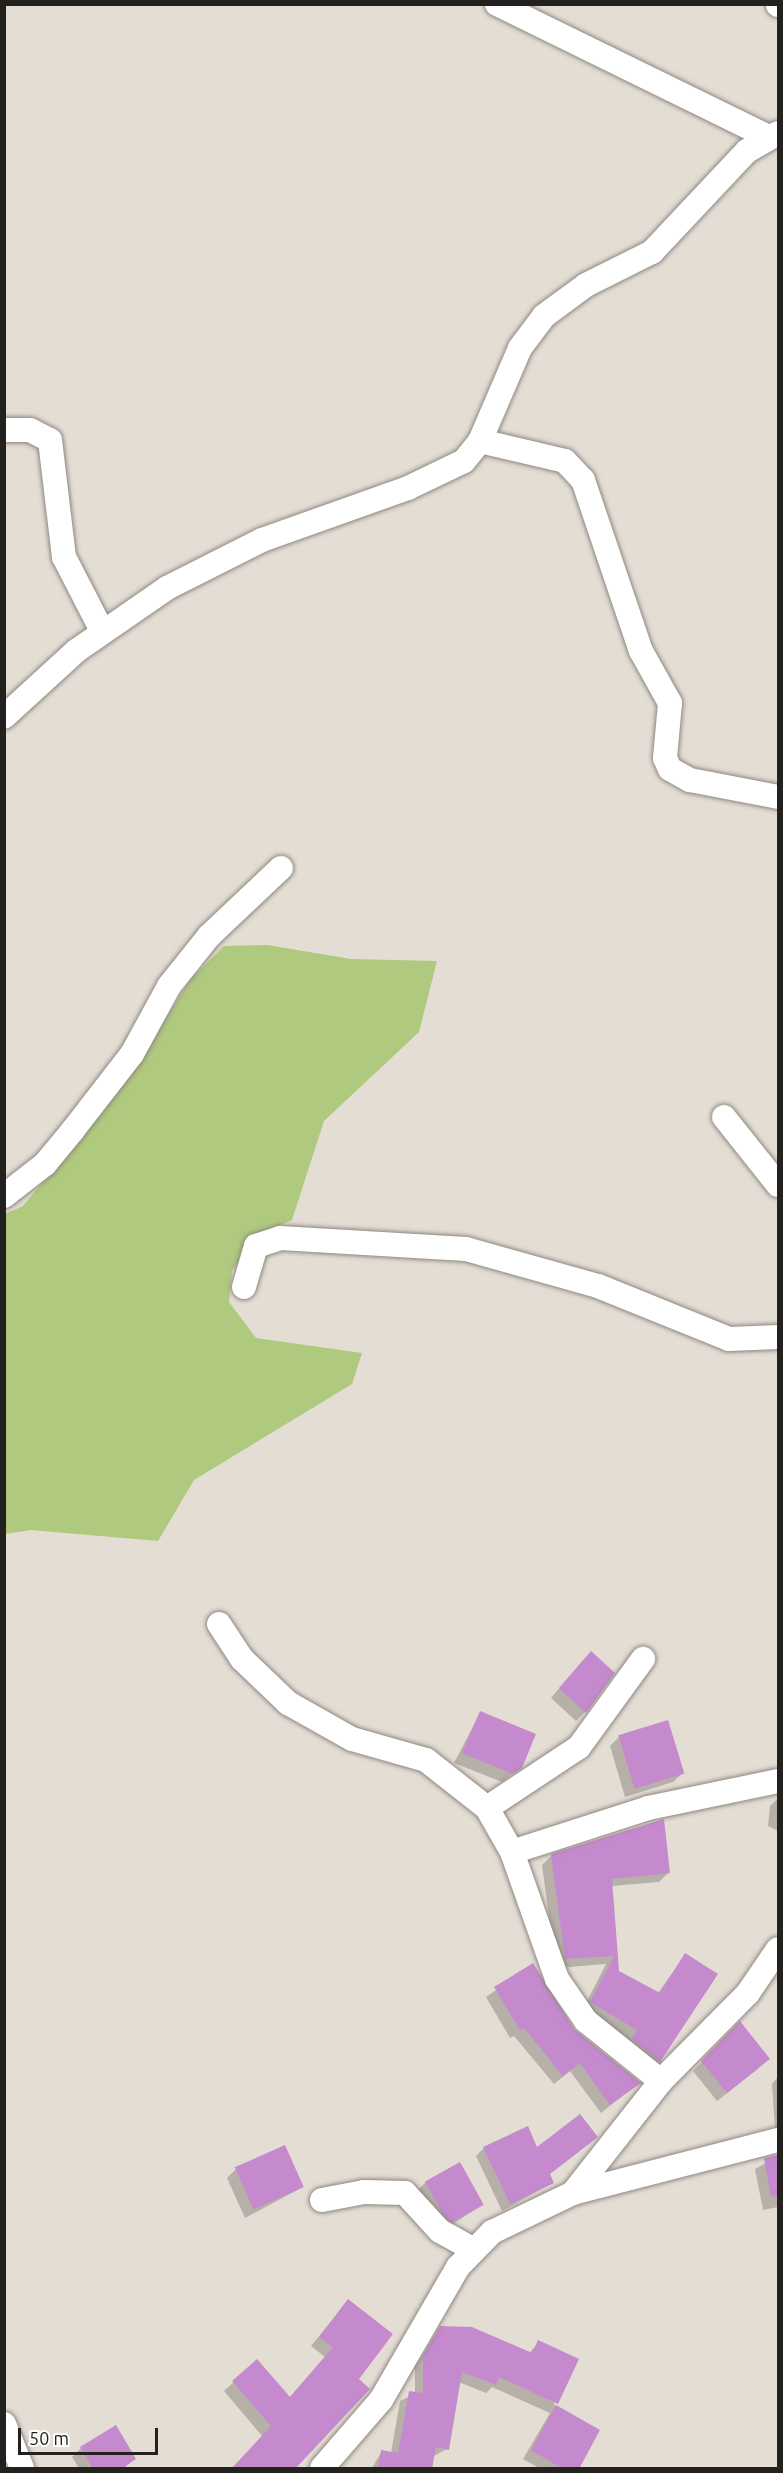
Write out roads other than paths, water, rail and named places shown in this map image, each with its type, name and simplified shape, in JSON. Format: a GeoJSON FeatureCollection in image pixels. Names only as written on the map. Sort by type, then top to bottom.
{"type":"FeatureCollection","features":[{"type":"Feature","properties":{"kind":"street"},"geometry":{"type":"LineString","coordinates":[[497,4],[773,135]]}},
{"type":"Feature","properties":{"kind":"street"},"geometry":{"type":"LineString","coordinates":[[4,717],[102,631],[167,588],[262,540],[447,472],[480,441],[503,379],[544,316],[586,285],[652,252],[747,151],[773,135]]}},
{"type":"Feature","properties":{"kind":"street"},"geometry":{"type":"LineString","coordinates":[[4,429],[30,430],[54,446],[64,557],[102,631]]}},
{"type":"Feature","properties":{"kind":"street"},"geometry":{"type":"LineString","coordinates":[[480,441],[565,461],[584,480],[641,651],[670,703],[665,758],[670,769],[690,780],[778,797]]}},
{"type":"Feature","properties":{"kind":"street"},"geometry":{"type":"LineString","coordinates":[[4,1196],[45,1164],[132,1054],[169,986],[209,936],[280,868]]}},
{"type":"Feature","properties":{"kind":"street"},"geometry":{"type":"LineString","coordinates":[[724,1118],[778,1185]]}},
{"type":"Feature","properties":{"kind":"street"},"geometry":{"type":"LineString","coordinates":[[244,1287],[256,1246],[280,1238],[466,1249],[598,1286],[729,1339],[778,1337]]}},
{"type":"Feature","properties":{"kind":"street"},"geometry":{"type":"LineString","coordinates":[[219,1624],[242,1659],[288,1703],[352,1738],[426,1760],[488,1808],[513,1852],[548,1962],[568,1996],[604,2037],[661,2081]]}},
{"type":"Feature","properties":{"kind":"street"},"geometry":{"type":"LineString","coordinates":[[488,1808],[579,1747],[643,1659]]}},
{"type":"Feature","properties":{"kind":"street"},"geometry":{"type":"LineString","coordinates":[[513,1852],[648,1808],[778,1781]]}},
{"type":"Feature","properties":{"kind":"street"},"geometry":{"type":"LineString","coordinates":[[573,2193],[661,2081],[748,1993],[778,1949]]}},
{"type":"Feature","properties":{"kind":"street"},"geometry":{"type":"LineString","coordinates":[[322,2469],[381,2400],[426,2316],[472,2249],[510,2221],[573,2193],[778,2140]]}},
{"type":"Feature","properties":{"kind":"street"},"geometry":{"type":"LineString","coordinates":[[322,2200],[364,2192],[405,2193],[440,2231],[472,2249]]}},
{"type":"Feature","properties":{"kind":"street"},"geometry":{"type":"LineString","coordinates":[[4,2424],[22,2469]]}}]}
